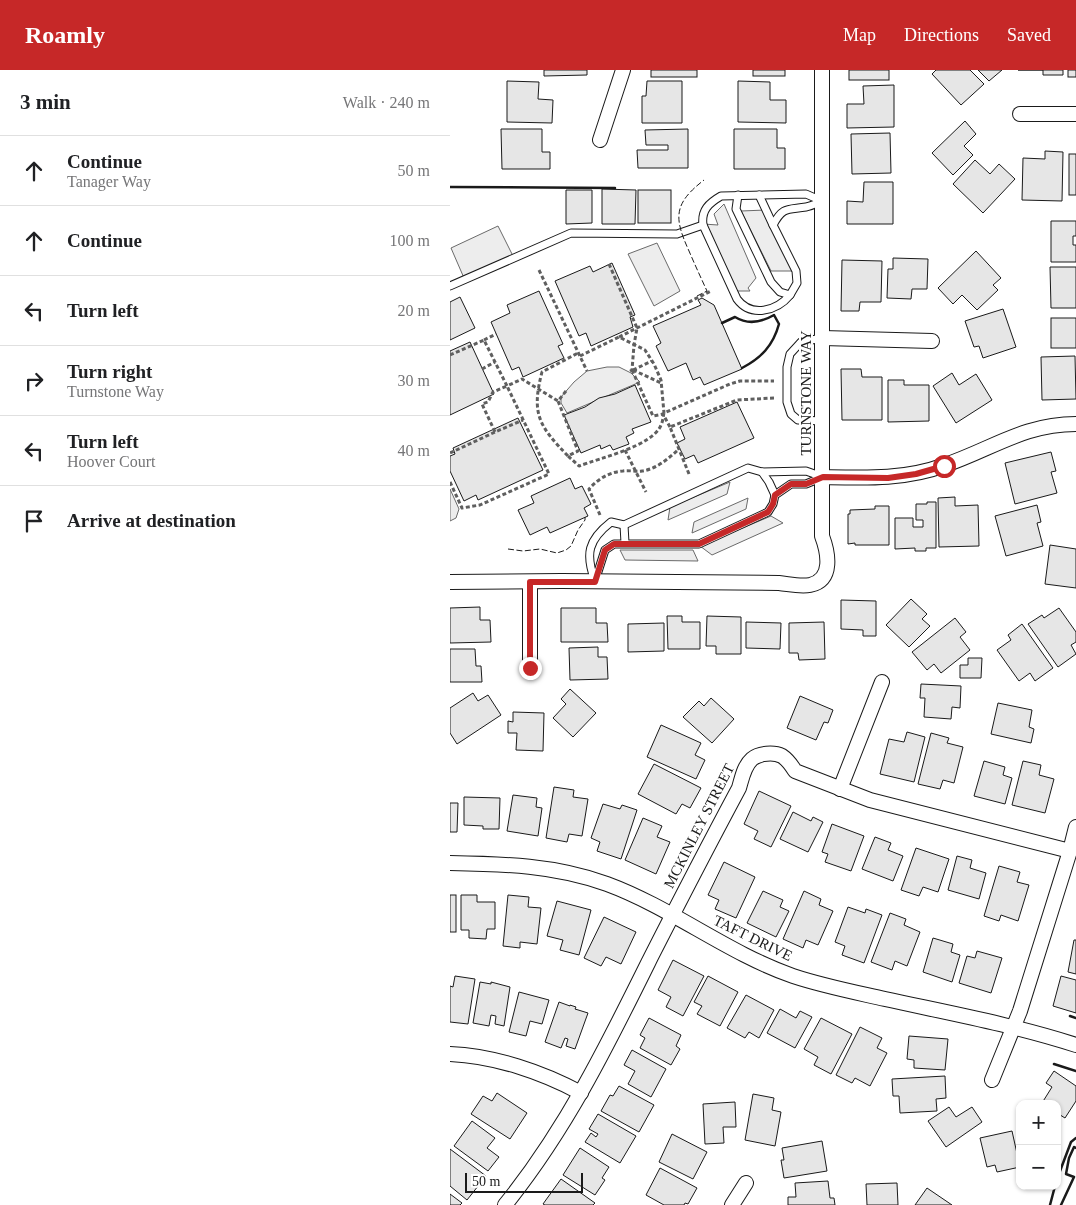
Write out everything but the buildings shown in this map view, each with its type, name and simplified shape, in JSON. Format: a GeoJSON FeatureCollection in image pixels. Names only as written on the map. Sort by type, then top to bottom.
{"type":"FeatureCollection","features":[{"type":"Feature","properties":{"kind":"street"},"geometry":{"type":"LineString","coordinates":[[600,140],[623,70]]}},
{"type":"Feature","properties":{"kind":"street","name":"TURNSTONE WAY"},"geometry":{"type":"LineString","coordinates":[[450,582],[812,585],[821,580],[826,572],[828,561],[822,536],[822,70]]}},
{"type":"Feature","properties":{"kind":"street"},"geometry":{"type":"LineString","coordinates":[[1020,114],[1076,114]]}},
{"type":"Feature","properties":{"kind":"street"},"geometry":{"type":"LineString","coordinates":[[823,338],[932,341]]}},
{"type":"Feature","properties":{"kind":"street"},"geometry":{"type":"LineString","coordinates":[[823,477],[888,478],[916,474],[944,466],[1022,432],[1039,427],[1076,424]]}},
{"type":"Feature","properties":{"kind":"street"},"geometry":{"type":"LineString","coordinates":[[530,582],[530,668]]}},
{"type":"Feature","properties":{"kind":"street"},"geometry":{"type":"LineString","coordinates":[[840,789],[882,682]]}},
{"type":"Feature","properties":{"kind":"street","name":"MCKINLEY STREET"},"geometry":{"type":"LineString","coordinates":[[505,1205],[539,1160],[582,1093],[739,788],[746,767],[752,759],[762,754],[782,756],[796,771],[840,789],[903,809],[1070,851]]}},
{"type":"Feature","properties":{"kind":"street"},"geometry":{"type":"LineString","coordinates":[[992,1080],[1022,1007],[1076,827]]}},
{"type":"Feature","properties":{"kind":"street","name":"TAFT DRIVE"},"geometry":{"type":"LineString","coordinates":[[450,863],[525,865],[563,871],[614,887],[672,915],[743,955],[794,976],[1013,1028],[1076,1045]]}},
{"type":"Feature","properties":{"kind":"street"},"geometry":{"type":"LineString","coordinates":[[450,1054],[482,1058],[507,1064],[582,1093]]}},
{"type":"Feature","properties":{"kind":"street"},"geometry":{"type":"LineString","coordinates":[[732,1205],[746,1183]]}},
{"type":"Feature","properties":{"kind":"lane"},"geometry":{"type":"LineString","coordinates":[[759,195],[796,271],[797,283],[783,303],[770,310],[748,309],[737,299],[703,225],[704,212],[710,202],[721,196],[738,195],[806,194],[822,201]]}},
{"type":"Feature","properties":{"kind":"lane"},"geometry":{"type":"LineString","coordinates":[[738,195],[736,209],[771,282],[780,292],[790,295]]}},
{"type":"Feature","properties":{"kind":"lane"},"geometry":{"type":"LineString","coordinates":[[773,225],[778,214],[792,207],[808,207],[822,201]]}},
{"type":"Feature","properties":{"kind":"lane"},"geometry":{"type":"LineString","coordinates":[[450,286],[571,233],[676,234],[703,225]]}},
{"type":"Feature","properties":{"kind":"lane"},"geometry":{"type":"LineString","coordinates":[[823,338],[801,342],[790,354],[787,367],[787,402],[791,414],[798,420],[823,421]]}},
{"type":"Feature","properties":{"kind":"lane"},"geometry":{"type":"LineString","coordinates":[[595,582],[589,566],[591,545],[601,530],[611,522],[624,525],[748,468],[762,472],[806,472],[823,477]]}},
{"type":"Feature","properties":{"kind":"lane"},"geometry":{"type":"LineString","coordinates":[[595,582],[605,550],[614,544],[699,544],[768,512],[773,504],[775,495],[762,472]]}},
{"type":"Feature","properties":{"kind":"lane"},"geometry":{"type":"LineString","coordinates":[[775,495],[791,484],[806,484],[823,477]]}},
{"type":"Feature","properties":{"kind":"lane"},"geometry":{"type":"LineString","coordinates":[[624,525],[624,543]]}},
{"type":"Feature","properties":{"kind":"path"},"geometry":{"type":"LineString","coordinates":[[609,264],[637,328],[630,371],[653,416],[740,381],[774,381]]}},
{"type":"Feature","properties":{"kind":"path"},"geometry":{"type":"LineString","coordinates":[[539,270],[587,371]]}},
{"type":"Feature","properties":{"kind":"path"},"geometry":{"type":"LineString","coordinates":[[664,413],[661,426],[650,439],[579,466],[547,434],[540,418],[537,405],[542,372],[619,337],[711,291]]}},
{"type":"Feature","properties":{"kind":"path"},"geometry":{"type":"LineString","coordinates":[[450,356],[496,334]]}},
{"type":"Feature","properties":{"kind":"path"},"geometry":{"type":"LineString","coordinates":[[619,337],[645,350],[652,361],[661,384],[664,413],[689,474]]}},
{"type":"Feature","properties":{"kind":"path"},"geometry":{"type":"LineString","coordinates":[[450,482],[462,508],[480,505],[549,474],[484,340]]}},
{"type":"Feature","properties":{"kind":"path"},"geometry":{"type":"LineString","coordinates":[[630,371],[652,361]]}},
{"type":"Feature","properties":{"kind":"path"},"geometry":{"type":"LineString","coordinates":[[482,369],[495,362]]}},
{"type":"Feature","properties":{"kind":"path"},"geometry":{"type":"LineString","coordinates":[[630,371],[661,384]]}},
{"type":"Feature","properties":{"kind":"path"},"geometry":{"type":"LineString","coordinates":[[495,432],[482,404],[488,402],[493,392],[522,379],[558,400],[578,451],[568,456]]}},
{"type":"Feature","properties":{"kind":"path"},"geometry":{"type":"LineString","coordinates":[[558,400],[566,391]]}},
{"type":"Feature","properties":{"kind":"path"},"geometry":{"type":"LineString","coordinates":[[670,427],[737,400],[774,398]]}},
{"type":"Feature","properties":{"kind":"path"},"geometry":{"type":"LineString","coordinates":[[450,453],[523,420]]}},
{"type":"Feature","properties":{"kind":"path"},"geometry":{"type":"LineString","coordinates":[[600,515],[589,489],[608,474],[622,471],[643,472],[659,465],[679,449]]}},
{"type":"Feature","properties":{"kind":"path"},"geometry":{"type":"LineString","coordinates":[[625,450],[646,492]]}},
{"type":"Feature","properties":{"kind":"shaded area"},"geometry":{"type":"Polygon","coordinates":[[[724,204],[756,278],[748,288],[750,291],[733,291],[703,224],[718,225],[714,214],[724,204]]]}},
{"type":"Feature","properties":{"kind":"shaded area"},"geometry":{"type":"Polygon","coordinates":[[[766,210],[796,271],[771,271],[741,211],[766,210]]]}},
{"type":"Feature","properties":{"kind":"shaded area"},"geometry":{"type":"Polygon","coordinates":[[[498,226],[513,256],[464,278],[451,248],[498,226]]]}},
{"type":"Feature","properties":{"kind":"shaded area"},"geometry":{"type":"Polygon","coordinates":[[[657,243],[680,291],[654,306],[628,254],[657,243]]]}},
{"type":"Feature","properties":{"kind":"shaded area"},"geometry":{"type":"Polygon","coordinates":[[[619,367],[631,373],[640,382],[567,413],[561,403],[561,397],[574,382],[587,371],[619,367]]]}},
{"type":"Feature","properties":{"kind":"shaded area"},"geometry":{"type":"Polygon","coordinates":[[[730,482],[727,494],[668,520],[670,507],[730,482]]]}},
{"type":"Feature","properties":{"kind":"shaded area"},"geometry":{"type":"Polygon","coordinates":[[[450,489],[459,509],[456,518],[450,521],[450,489]]]}},
{"type":"Feature","properties":{"kind":"shaded area"},"geometry":{"type":"Polygon","coordinates":[[[748,498],[746,509],[692,533],[694,522],[748,498]]]}},
{"type":"Feature","properties":{"kind":"shaded area"},"geometry":{"type":"Polygon","coordinates":[[[771,516],[783,523],[712,555],[700,546],[771,516]]]}},
{"type":"Feature","properties":{"kind":"shaded area"},"geometry":{"type":"Polygon","coordinates":[[[620,550],[693,550],[698,561],[625,560],[620,550]]]}},
{"type":"Feature","properties":{"kind":"fence"},"geometry":{"type":"LineString","coordinates":[[697,296],[707,291],[684,239],[679,212],[686,197],[704,180]]}},
{"type":"Feature","properties":{"kind":"fence"},"geometry":{"type":"LineString","coordinates":[[508,549],[523,551],[540,549],[557,553],[566,550],[571,546],[585,517]]}},
{"type":"Feature","properties":{"kind":"wall"},"geometry":{"type":"LineString","coordinates":[[450,187],[615,188]]}},
{"type":"Feature","properties":{"kind":"wall"},"geometry":{"type":"LineString","coordinates":[[722,323],[735,317],[755,322],[774,315],[779,324],[770,345],[765,351],[742,368]]}},
{"type":"Feature","properties":{"kind":"wall"},"geometry":{"type":"LineString","coordinates":[[1070,1016],[1076,1018]]}},
{"type":"Feature","properties":{"kind":"wall"},"geometry":{"type":"LineString","coordinates":[[1054,1064],[1076,1071]]}},
{"type":"Feature","properties":{"kind":"wall"},"geometry":{"type":"LineString","coordinates":[[1061,1168],[1071,1142],[1076,1138]]}},
{"type":"Feature","properties":{"kind":"wall"},"geometry":{"type":"LineString","coordinates":[[1061,1205],[1074,1177],[1066,1174],[1069,1158],[1074,1147],[1076,1148]]}},
{"type":"Feature","properties":{"kind":"wall"},"geometry":{"type":"LineString","coordinates":[[1050,1205],[1054,1190]]}},
{"type":"Feature","properties":{"kind":"route"},"geometry":{"type":"LineString","coordinates":[[530,668],[530,582],[595,582],[605,550],[614,544],[699,544],[768,512],[773,504],[775,495],[791,484],[806,484],[823,477],[888,478],[916,474],[944,466]]}}]}
